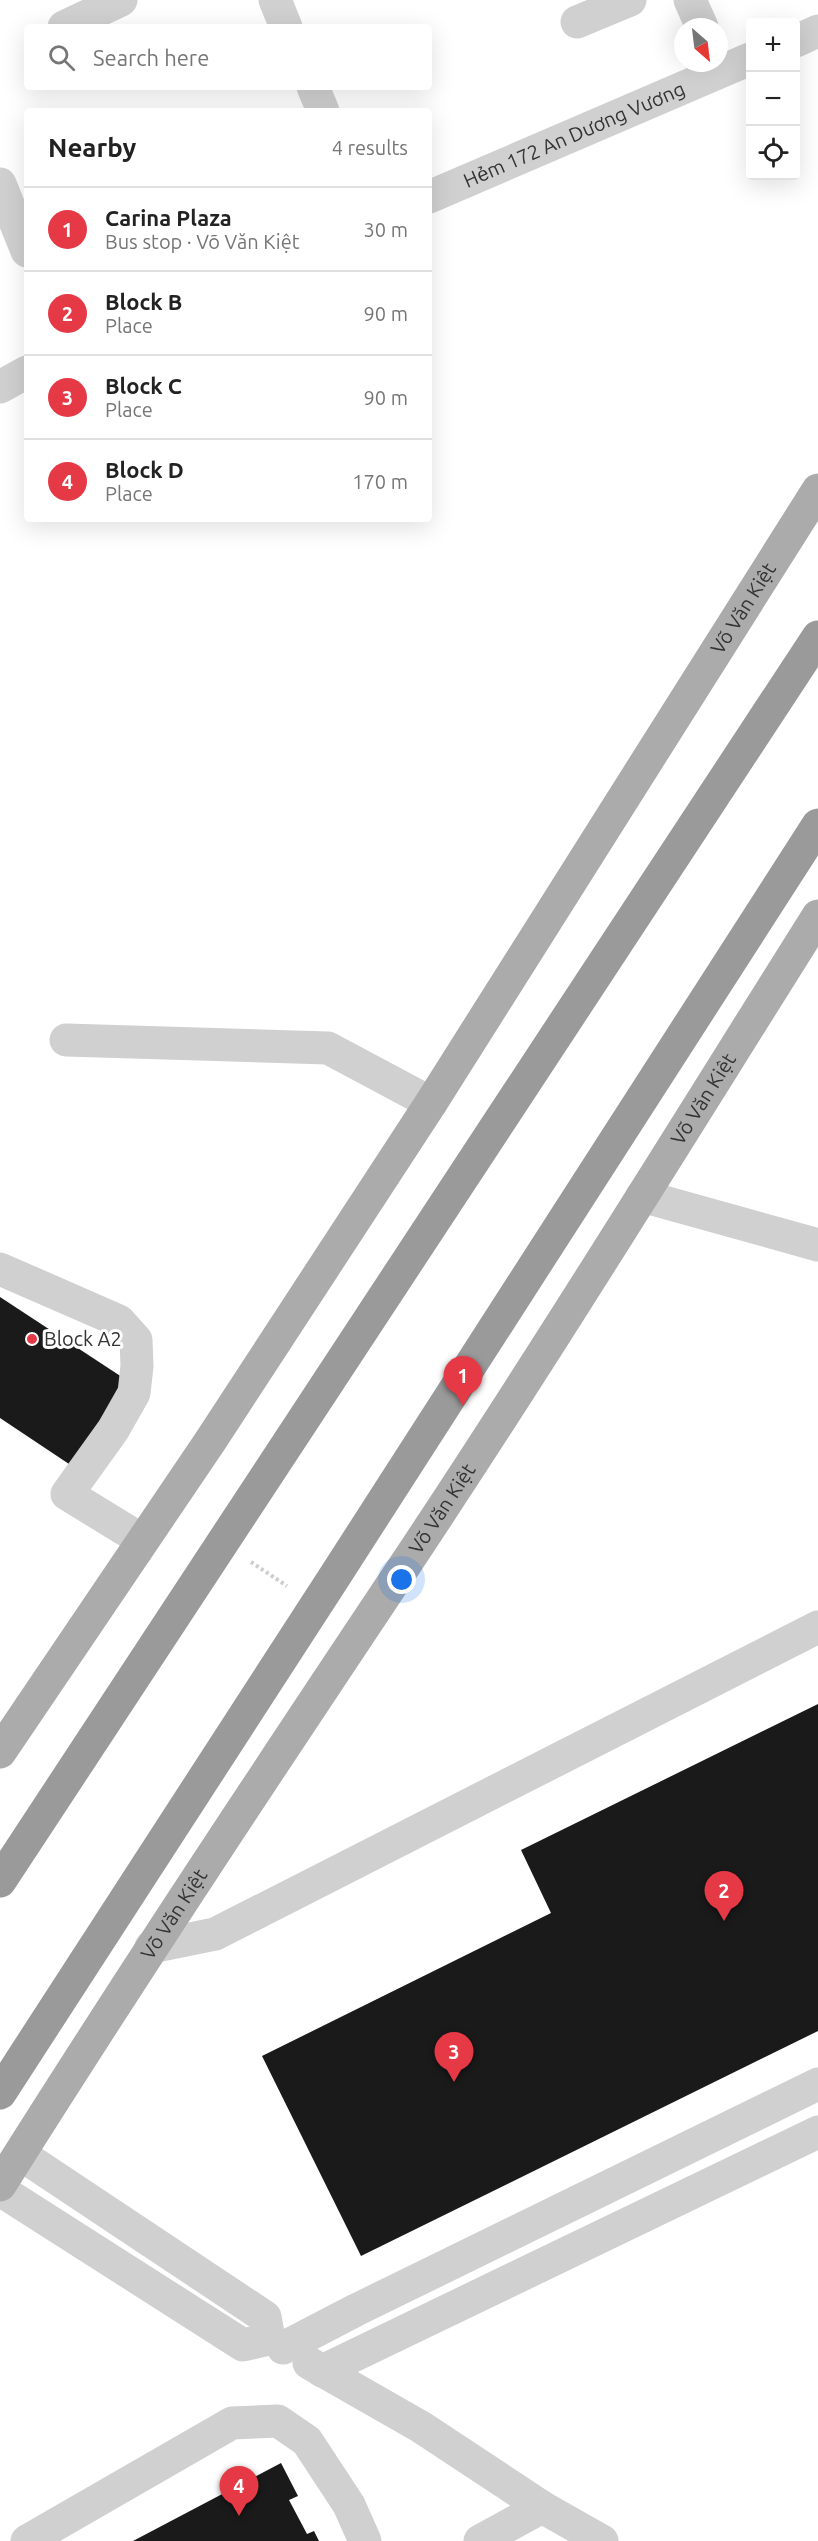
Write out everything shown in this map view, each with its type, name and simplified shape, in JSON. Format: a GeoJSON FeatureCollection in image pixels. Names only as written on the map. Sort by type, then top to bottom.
{"type":"FeatureCollection","features":[{"type":"Feature","properties":{"kind":"highway"},"geometry":{"type":"LineString","coordinates":[[0,1881],[818,637]]}},
{"type":"Feature","properties":{"kind":"highway"},"geometry":{"type":"LineString","coordinates":[[0,2093],[818,825]]}},
{"type":"Feature","properties":{"kind":"main road","name":"Võ Văn Kiệt"},"geometry":{"type":"LineString","coordinates":[[0,1752],[211,1440],[431,1102],[818,490]]}},
{"type":"Feature","properties":{"kind":"main road","name":"Võ Văn Kiệt"},"geometry":{"type":"LineString","coordinates":[[0,2185],[151,1947],[304,1713],[407,1562],[642,1196],[818,916]]}},
{"type":"Feature","properties":{"kind":"street"},"geometry":{"type":"LineString","coordinates":[[69,24],[121,0]]}},
{"type":"Feature","properties":{"kind":"street"},"geometry":{"type":"LineString","coordinates":[[275,0],[285,24]]}},
{"type":"Feature","properties":{"kind":"street"},"geometry":{"type":"LineString","coordinates":[[577,22],[630,0]]}},
{"type":"Feature","properties":{"kind":"street"},"geometry":{"type":"LineString","coordinates":[[690,0],[698,18]]}},
{"type":"Feature","properties":{"kind":"street"},"geometry":{"type":"LineString","coordinates":[[800,39],[818,31]]}},
{"type":"Feature","properties":{"kind":"street","name":"Hẻm 172 An Dương Vương"},"geometry":{"type":"LineString","coordinates":[[432,196],[730,65]]}},
{"type":"Feature","properties":{"kind":"street"},"geometry":{"type":"LineString","coordinates":[[314,90],[322,108]]}},
{"type":"Feature","properties":{"kind":"street"},"geometry":{"type":"LineString","coordinates":[[0,184],[24,244]]}},
{"type":"Feature","properties":{"kind":"street"},"geometry":{"type":"LineString","coordinates":[[0,387],[24,374]]}},
{"type":"Feature","properties":{"kind":"street"},"geometry":{"type":"LineString","coordinates":[[66,1040],[328,1048],[431,1102]]}},
{"type":"Feature","properties":{"kind":"street"},"geometry":{"type":"LineString","coordinates":[[642,1196],[818,1245]]}},
{"type":"Feature","properties":{"kind":"street"},"geometry":{"type":"LineString","coordinates":[[0,1269],[119,1321],[136,1340],[137,1366],[134,1393],[113,1430],[67,1494],[142,1540]]}},
{"type":"Feature","properties":{"kind":"street"},"geometry":{"type":"LineString","coordinates":[[151,1947],[215,1934],[818,1627]]}},
{"type":"Feature","properties":{"kind":"street"},"geometry":{"type":"LineString","coordinates":[[0,2190],[243,2345],[276,2344],[356,2310],[818,2084]]}},
{"type":"Feature","properties":{"kind":"street"},"geometry":{"type":"LineString","coordinates":[[322,2371],[818,2132]]}},
{"type":"Feature","properties":{"kind":"street"},"geometry":{"type":"LineString","coordinates":[[20,2154],[265,2317],[276,2344],[422,2427],[542,2507],[602,2541]]}},
{"type":"Feature","properties":{"kind":"street"},"geometry":{"type":"LineString","coordinates":[[62,2230],[85,2197]]}},
{"type":"Feature","properties":{"kind":"street"},"geometry":{"type":"LineString","coordinates":[[27,2541],[232,2423],[278,2421],[307,2441],[349,2505],[365,2541]]}},
{"type":"Feature","properties":{"kind":"street"},"geometry":{"type":"LineString","coordinates":[[480,2541],[542,2507]]}},
{"type":"Feature","properties":{"kind":"path"},"geometry":{"type":"LineString","coordinates":[[245,1558],[294,1591]]}},
{"type":"Feature","properties":{"kind":"building","name":"Block A2"},"geometry":{"type":"Polygon","coordinates":[[[0,1297],[128,1381],[69,1464],[0,1418],[0,1297]]]}},
{"type":"Feature","properties":{"kind":"building"},"geometry":{"type":"Polygon","coordinates":[[[818,1704],[818,2031],[361,2256],[262,2056],[551,1913],[521,1850],[818,1704]]]}},
{"type":"Feature","properties":{"kind":"building"},"geometry":{"type":"Polygon","coordinates":[[[281,2463],[298,2496],[289,2500],[307,2534],[314,2531],[319,2541],[133,2541],[281,2463]]]}},
{"type":"Feature","properties":{"kind":"place","name":"Block A2"},"geometry":{"type":"Point","coordinates":[32,1339]}},
{"type":"Feature","properties":{"kind":"place","name":"Carina Plaza"},"geometry":{"type":"Point","coordinates":[463,1406]}},
{"type":"Feature","properties":{"kind":"place","name":"Block B"},"geometry":{"type":"Point","coordinates":[724,1921]}},
{"type":"Feature","properties":{"kind":"place","name":"Block C"},"geometry":{"type":"Point","coordinates":[454,2082]}},
{"type":"Feature","properties":{"kind":"place","name":"Block D"},"geometry":{"type":"Point","coordinates":[239,2516]}}]}
